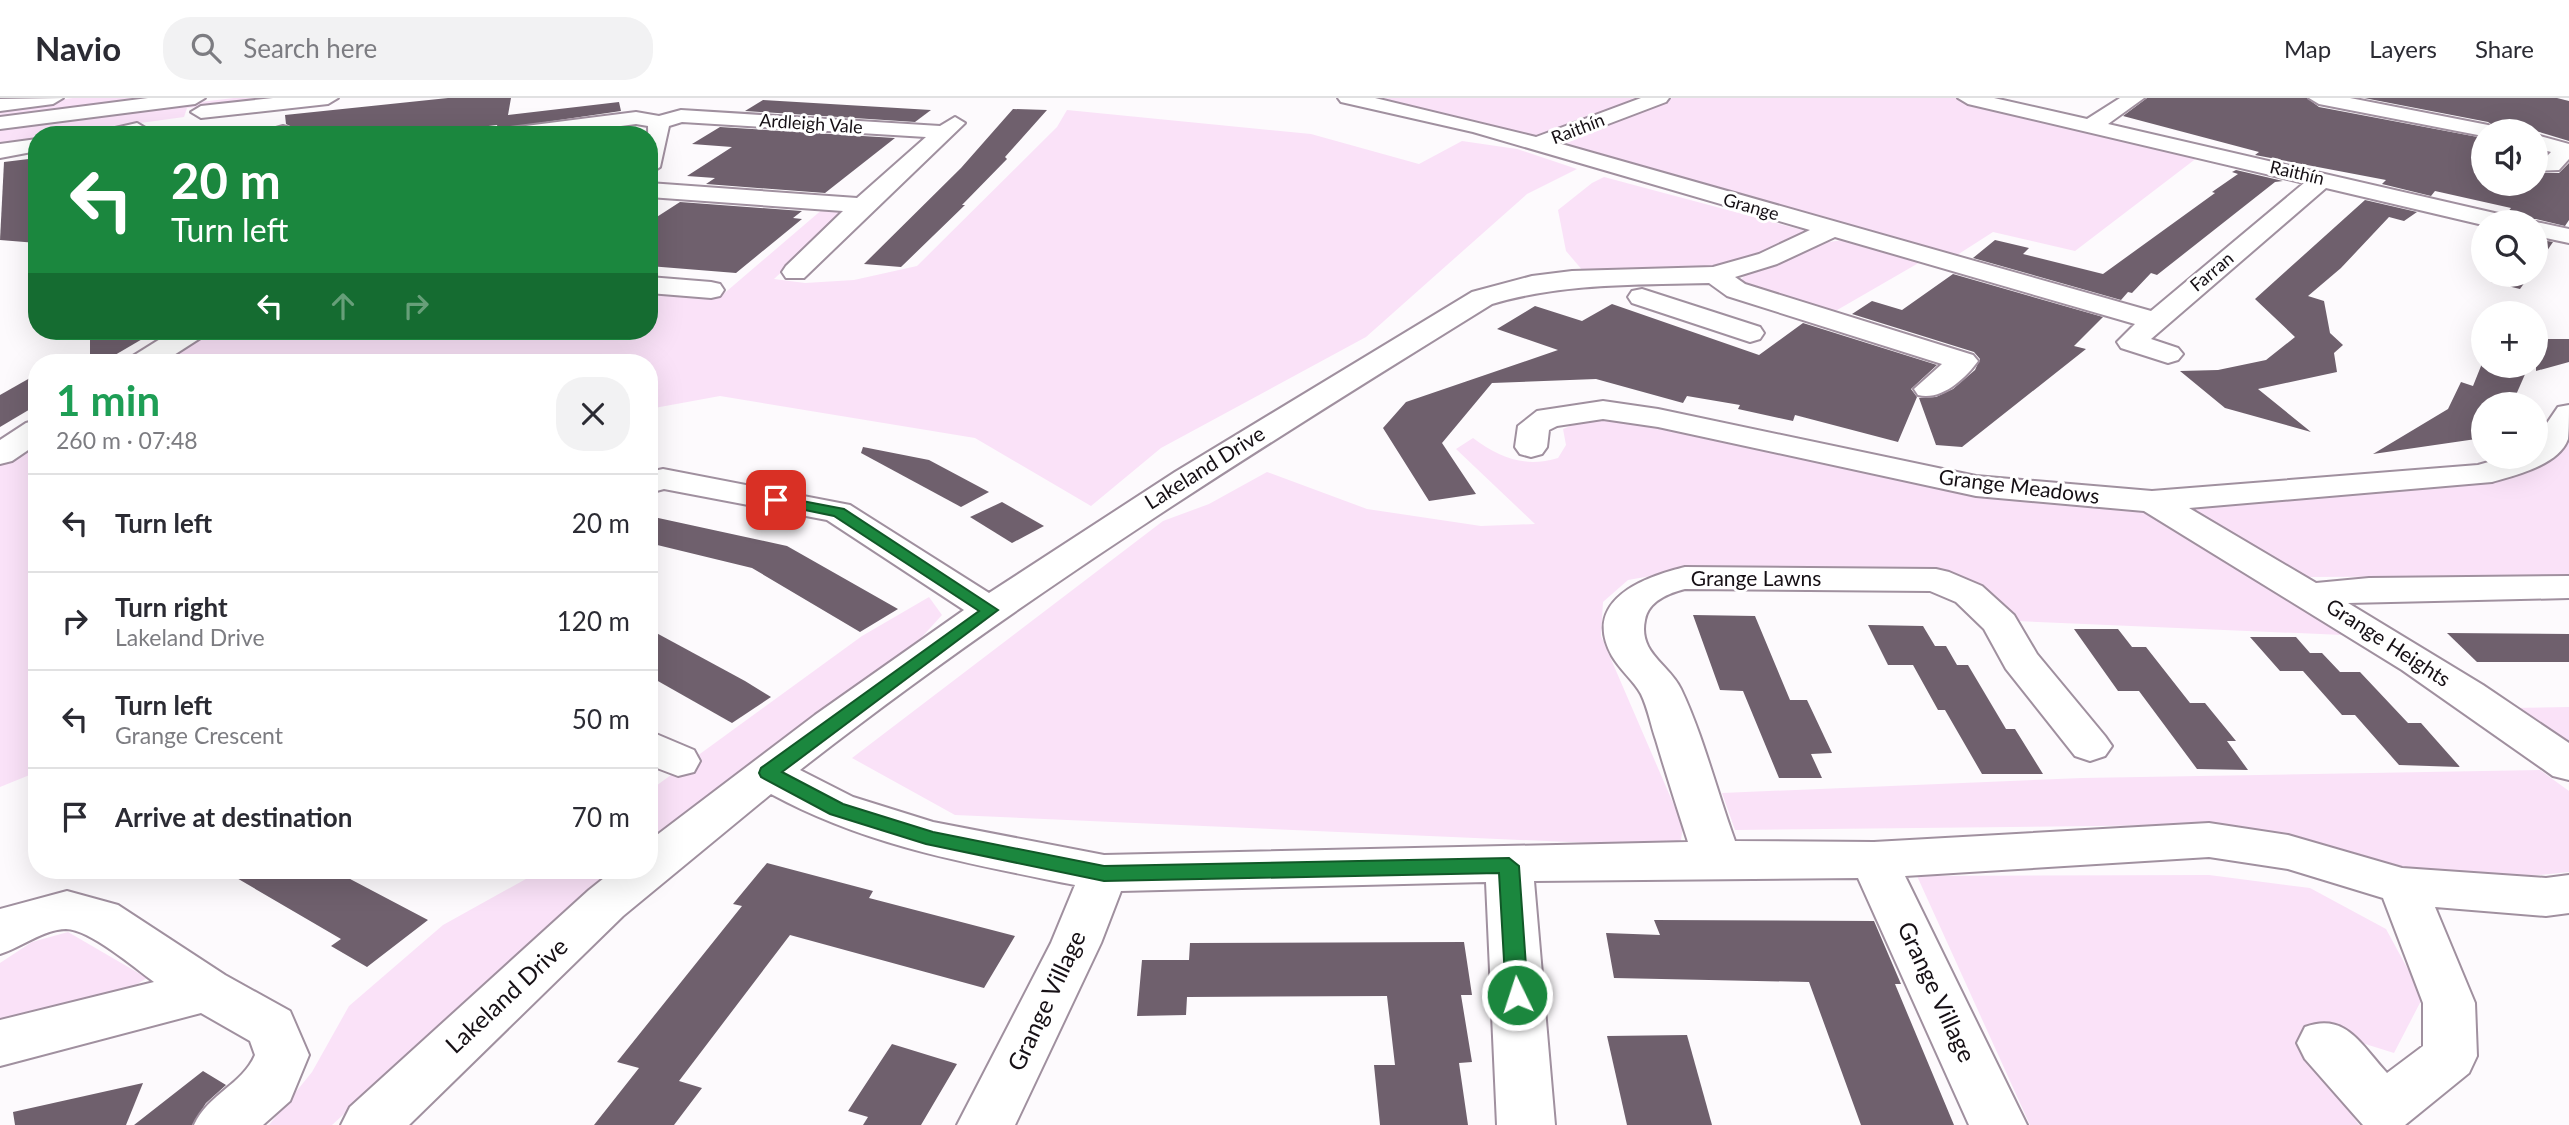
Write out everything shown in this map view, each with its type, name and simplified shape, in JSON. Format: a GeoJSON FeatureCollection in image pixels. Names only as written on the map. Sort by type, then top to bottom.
{"type":"FeatureCollection","features":[{"type":"Feature","properties":{"kind":"street"},"geometry":{"type":"LineString","coordinates":[[0,105],[53,98]]}},
{"type":"Feature","properties":{"kind":"street"},"geometry":{"type":"LineString","coordinates":[[0,123],[157,100],[198,105],[328,98]]}},
{"type":"Feature","properties":{"kind":"street","name":"Grange"},"geometry":{"type":"LineString","coordinates":[[1348,98],[1397,107],[1537,145],[2155,321]]}},
{"type":"Feature","properties":{"kind":"street","name":"Raithín"},"geometry":{"type":"LineString","coordinates":[[1537,145],[1659,98]]}},
{"type":"Feature","properties":{"kind":"street","name":"Raithín"},"geometry":{"type":"LineString","coordinates":[[1968,98],[2471,214]]}},
{"type":"Feature","properties":{"kind":"street"},"geometry":{"type":"LineString","coordinates":[[2091,126],[2134,98]]}},
{"type":"Feature","properties":{"kind":"street"},"geometry":{"type":"LineString","coordinates":[[2319,98],[2471,128]]}},
{"type":"Feature","properties":{"kind":"street"},"geometry":{"type":"LineString","coordinates":[[2354,127],[2349,121],[2369,108]]}},
{"type":"Feature","properties":{"kind":"street"},"geometry":{"type":"LineString","coordinates":[[658,139],[667,111]]}},
{"type":"Feature","properties":{"kind":"street","name":"Ardleigh Vale"},"geometry":{"type":"LineString","coordinates":[[573,126],[667,111],[942,132]]}},
{"type":"Feature","properties":{"kind":"street"},"geometry":{"type":"LineString","coordinates":[[795,272],[942,132],[964,117]]}},
{"type":"Feature","properties":{"kind":"street"},"geometry":{"type":"LineString","coordinates":[[2548,145],[2565,150],[2551,165],[2548,165]]}},
{"type":"Feature","properties":{"kind":"street"},"geometry":{"type":"LineString","coordinates":[[0,151],[28,146]]}},
{"type":"Feature","properties":{"kind":"street","name":"Farran"},"geometry":{"type":"LineString","coordinates":[[2168,354],[2131,342],[2322,179]]}},
{"type":"Feature","properties":{"kind":"street"},"geometry":{"type":"LineString","coordinates":[[658,191],[863,205]]}},
{"type":"Feature","properties":{"kind":"street","name":"Lakeland Drive"},"geometry":{"type":"LineString","coordinates":[[658,861],[768,773],[990,610],[1143,508],[1482,298],[1532,284],[1572,279],[1714,275],[1768,260],[1830,230]]}},
{"type":"Feature","properties":{"kind":"street"},"geometry":{"type":"LineString","coordinates":[[2548,232],[2569,236]]}},
{"type":"Feature","properties":{"kind":"street"},"geometry":{"type":"LineString","coordinates":[[1714,275],[1736,290],[1963,360],[1928,389]]}},
{"type":"Feature","properties":{"kind":"street"},"geometry":{"type":"LineString","coordinates":[[658,286],[711,290]]}},
{"type":"Feature","properties":{"kind":"street"},"geometry":{"type":"LineString","coordinates":[[1642,298],[1750,332]]}},
{"type":"Feature","properties":{"kind":"street"},"geometry":{"type":"LineString","coordinates":[[1718,355],[1793,306]]}},
{"type":"Feature","properties":{"kind":"street"},"geometry":{"type":"LineString","coordinates":[[156,354],[178,340]]}},
{"type":"Feature","properties":{"kind":"street","name":"Grange Meadows"},"geometry":{"type":"LineString","coordinates":[[1531,447],[1534,426],[1548,418],[1603,411],[1658,418],[1976,486],[2152,500],[2480,475],[2501,469]]}},
{"type":"Feature","properties":{"kind":"street"},"geometry":{"type":"LineString","coordinates":[[2548,445],[2569,414]]}},
{"type":"Feature","properties":{"kind":"street"},"geometry":{"type":"LineString","coordinates":[[0,454],[28,436]]}},
{"type":"Feature","properties":{"kind":"street"},"geometry":{"type":"LineString","coordinates":[[658,480],[663,479],[838,512],[990,610]]}},
{"type":"Feature","properties":{"kind":"street"},"geometry":{"type":"LineString","coordinates":[[2152,500],[2314,595]]}},
{"type":"Feature","properties":{"kind":"street","name":"Grange Lawns"},"geometry":{"type":"LineString","coordinates":[[1717,859],[1660,688],[1643,674],[1625,640],[1626,615],[1632,600],[1644,590],[1667,581],[1685,578],[1936,580],[1969,594],[2000,624],[2020,660],[2090,746]]}},
{"type":"Feature","properties":{"kind":"street","name":"Grange Heights"},"geometry":{"type":"LineString","coordinates":[[2314,595],[2369,589],[2569,587]]}},
{"type":"Feature","properties":{"kind":"street","name":"Grange Heights"},"geometry":{"type":"LineString","coordinates":[[2314,595],[2513,723],[2569,765]]}},
{"type":"Feature","properties":{"kind":"street"},"geometry":{"type":"LineString","coordinates":[[768,773],[837,809],[932,839],[1104,873],[1509,866],[1717,859],[1874,860],[2210,840],[2288,852],[2402,886],[2546,897],[2569,894]]}},
{"type":"Feature","properties":{"kind":"street","name":"Grange Village"},"geometry":{"type":"LineString","coordinates":[[1874,860],[1998,1125]]}},
{"type":"Feature","properties":{"kind":"street"},"geometry":{"type":"LineString","coordinates":[[1509,866],[1526,1125]]}},
{"type":"Feature","properties":{"kind":"street","name":"Grange Village"},"geometry":{"type":"LineString","coordinates":[[986,1125],[1076,943],[1104,873]]}},
{"type":"Feature","properties":{"kind":"street","name":"Lakeland Drive"},"geometry":{"type":"LineString","coordinates":[[370,1125],[606,903],[636,879]]}},
{"type":"Feature","properties":{"kind":"street"},"geometry":{"type":"LineString","coordinates":[[2325,1043],[2384,1108],[2450,1056],[2449,1003],[2402,886]]}},
{"type":"Feature","properties":{"kind":"street"},"geometry":{"type":"LineString","coordinates":[[0,934],[21,921],[67,911],[100,919],[207,990],[271,1027],[282,1055],[270,1084],[223,1125]]}},
{"type":"Feature","properties":{"kind":"street"},"geometry":{"type":"LineString","coordinates":[[0,1043],[207,990]]}},
{"type":"Feature","properties":{"kind":"shaded area"},"geometry":{"type":"Polygon","coordinates":[[[73,98],[142,98],[135,102],[0,120],[0,108],[73,98]]]}},
{"type":"Feature","properties":{"kind":"shaded area"},"geometry":{"type":"Polygon","coordinates":[[[234,98],[309,98],[187,108],[184,117],[126,126],[28,126],[28,144],[0,148],[0,126],[234,98]]]}},
{"type":"Feature","properties":{"kind":"shaded area"},"geometry":{"type":"Polygon","coordinates":[[[1373,98],[1647,98],[1531,137],[1373,98]]]}},
{"type":"Feature","properties":{"kind":"shaded area"},"geometry":{"type":"Polygon","coordinates":[[[1672,98],[1957,98],[2202,154],[2075,251],[1993,232],[1954,257],[1556,144],[1672,98]]]}},
{"type":"Feature","properties":{"kind":"shaded area"},"geometry":{"type":"Polygon","coordinates":[[[1067,110],[1311,134],[1419,164],[1462,141],[1517,149],[1577,169],[1527,194],[1366,337],[1161,448],[1091,506],[975,438],[720,396],[658,407],[658,354],[167,354],[189,340],[658,340],[658,293],[720,297],[824,208],[847,211],[774,279],[805,283],[854,280],[917,266],[1057,127],[1067,110]]]}},
{"type":"Feature","properties":{"kind":"shaded area"},"geometry":{"type":"Polygon","coordinates":[[[1604,177],[1810,232],[1732,271],[1589,278],[1566,251],[1558,210],[1592,183],[1604,177]]]}},
{"type":"Feature","properties":{"kind":"shaded area"},"geometry":{"type":"Polygon","coordinates":[[[1843,240],[1922,261],[1832,313],[1740,281],[1744,276],[1829,242],[1843,240]]]}},
{"type":"Feature","properties":{"kind":"shaded area"},"geometry":{"type":"Polygon","coordinates":[[[1590,418],[1618,418],[2143,511],[2343,635],[2016,621],[1982,585],[1943,569],[1680,571],[1628,580],[1603,602],[1601,636],[1683,826],[1680,847],[955,815],[852,758],[1163,521],[1209,504],[1267,472],[1367,509],[1481,526],[1535,524],[1456,449],[1473,438],[1503,456],[1524,461],[1546,461],[1558,458],[1566,445],[1563,429],[1590,418]]]}},
{"type":"Feature","properties":{"kind":"shaded area"},"geometry":{"type":"Polygon","coordinates":[[[2569,438],[2569,576],[2304,577],[2194,513],[2198,504],[2494,483],[2526,469],[2548,469],[2548,460],[2559,455],[2569,438]]]}},
{"type":"Feature","properties":{"kind":"shaded area"},"geometry":{"type":"Polygon","coordinates":[[[28,446],[28,776],[0,787],[0,464],[28,446]]]}},
{"type":"Feature","properties":{"kind":"shaded area"},"geometry":{"type":"Polygon","coordinates":[[[929,597],[942,615],[921,638],[658,838],[658,784],[862,636],[929,597]]]}},
{"type":"Feature","properties":{"kind":"shaded area"},"geometry":{"type":"Polygon","coordinates":[[[2569,707],[2569,750],[2513,708],[2569,707]]]}},
{"type":"Feature","properties":{"kind":"shaded area"},"geometry":{"type":"Polygon","coordinates":[[[2540,770],[2569,791],[2569,872],[2512,878],[2388,865],[2180,825],[1735,830],[1722,793],[2082,778],[2540,770]]]}},
{"type":"Feature","properties":{"kind":"shaded area"},"geometry":{"type":"Polygon","coordinates":[[[2209,875],[2310,888],[2386,929],[2423,997],[2394,1053],[2311,1027],[2303,1046],[2359,1125],[2030,1125],[1917,876],[2209,875]]]}},
{"type":"Feature","properties":{"kind":"shaded area"},"geometry":{"type":"Polygon","coordinates":[[[526,879],[607,879],[332,1125],[269,1125],[312,1072],[349,1006],[443,925],[526,879]]]}},
{"type":"Feature","properties":{"kind":"shaded area"},"geometry":{"type":"Polygon","coordinates":[[[68,932],[147,978],[106,1003],[0,1024],[0,963],[32,942],[68,932]]]}},
{"type":"Feature","properties":{"kind":"building"},"geometry":{"type":"Polygon","coordinates":[[[448,98],[511,98],[508,115],[619,102],[621,111],[518,126],[290,126],[286,124],[285,115],[448,98]]]}},
{"type":"Feature","properties":{"kind":"building"},"geometry":{"type":"Polygon","coordinates":[[[2147,98],[2307,98],[2319,107],[2471,136],[2471,196],[2548,196],[2548,173],[2559,173],[2569,163],[2569,220],[2565,226],[2548,222],[2548,210],[2509,210],[2511,208],[2435,191],[2431,196],[2382,184],[2386,180],[2255,155],[2259,152],[2123,116],[2147,98]]]}},
{"type":"Feature","properties":{"kind":"building"},"geometry":{"type":"Polygon","coordinates":[[[2364,98],[2557,98],[2569,101],[2569,141],[2548,135],[2548,119],[2472,119],[2364,98]]]}},
{"type":"Feature","properties":{"kind":"building"},"geometry":{"type":"Polygon","coordinates":[[[763,100],[931,110],[915,122],[745,111],[763,100]]]}},
{"type":"Feature","properties":{"kind":"building"},"geometry":{"type":"Polygon","coordinates":[[[1013,109],[1047,110],[1005,157],[1007,159],[962,205],[965,205],[901,267],[864,264],[961,168],[1013,109]]]}},
{"type":"Feature","properties":{"kind":"building"},"geometry":{"type":"Polygon","coordinates":[[[720,127],[895,138],[825,193],[706,184],[715,178],[687,176],[732,147],[692,144],[720,127]]]}},
{"type":"Feature","properties":{"kind":"building"},"geometry":{"type":"Polygon","coordinates":[[[28,159],[28,242],[0,240],[4,162],[28,159]]]}},
{"type":"Feature","properties":{"kind":"building"},"geometry":{"type":"Polygon","coordinates":[[[2236,170],[2283,181],[2275,182],[2157,275],[2151,273],[2132,293],[2128,292],[2121,300],[1973,258],[1995,240],[2029,248],[2023,254],[2103,274],[2215,193],[2212,192],[2238,174],[2232,172],[2236,170]]]}},
{"type":"Feature","properties":{"kind":"building"},"geometry":{"type":"Polygon","coordinates":[[[2365,200],[2417,212],[2404,221],[2389,217],[2341,268],[2308,296],[2324,301],[2330,333],[2343,345],[2334,353],[2337,372],[2258,389],[2311,432],[2225,408],[2180,371],[2218,370],[2266,360],[2295,337],[2255,299],[2365,200]]]}},
{"type":"Feature","properties":{"kind":"building"},"geometry":{"type":"Polygon","coordinates":[[[680,202],[802,211],[793,218],[802,219],[736,273],[658,267],[658,216],[680,202]]]}},
{"type":"Feature","properties":{"kind":"building"},"geometry":{"type":"Polygon","coordinates":[[[1953,274],[2103,317],[2074,346],[2086,349],[1962,447],[1936,445],[1919,398],[1936,397],[1953,389],[1975,370],[1980,359],[1974,352],[1852,314],[1872,301],[1902,310],[1953,274]]]}},
{"type":"Feature","properties":{"kind":"building"},"geometry":{"type":"Polygon","coordinates":[[[1612,304],[1759,355],[1803,323],[1937,365],[1911,389],[1917,397],[1898,442],[1795,415],[1793,421],[1738,409],[1740,405],[1687,396],[1683,403],[1596,379],[1492,383],[1442,443],[1476,494],[1429,501],[1383,428],[1406,402],[1558,350],[1497,329],[1535,306],[1582,321],[1612,304]]]}},
{"type":"Feature","properties":{"kind":"building"},"geometry":{"type":"Polygon","coordinates":[[[2548,339],[2569,339],[2569,362],[2548,368],[2548,339]]]}},
{"type":"Feature","properties":{"kind":"building"},"geometry":{"type":"Polygon","coordinates":[[[90,340],[141,340],[117,354],[90,354],[90,340]]]}},
{"type":"Feature","properties":{"kind":"building"},"geometry":{"type":"Polygon","coordinates":[[[2476,378],[2523,378],[2517,392],[2471,392],[2471,440],[2373,454],[2448,409],[2461,382],[2473,386],[2476,378]]]}},
{"type":"Feature","properties":{"kind":"building"},"geometry":{"type":"Polygon","coordinates":[[[28,379],[28,410],[0,427],[0,395],[28,379]]]}},
{"type":"Feature","properties":{"kind":"building"},"geometry":{"type":"Polygon","coordinates":[[[863,447],[929,460],[989,492],[961,507],[861,453],[863,447]]]}},
{"type":"Feature","properties":{"kind":"building"},"geometry":{"type":"Polygon","coordinates":[[[1002,502],[1044,526],[1012,543],[970,517],[1002,502]]]}},
{"type":"Feature","properties":{"kind":"building"},"geometry":{"type":"Polygon","coordinates":[[[658,518],[787,546],[898,609],[860,632],[752,568],[658,545],[658,518]]]}},
{"type":"Feature","properties":{"kind":"building"},"geometry":{"type":"Polygon","coordinates":[[[1693,615],[1755,616],[1790,700],[1807,700],[1832,753],[1811,754],[1822,778],[1779,778],[1743,691],[1720,690],[1693,615]]]}},
{"type":"Feature","properties":{"kind":"building"},"geometry":{"type":"Polygon","coordinates":[[[1868,625],[1923,626],[1935,646],[1946,646],[1957,665],[1968,665],[2006,729],[2015,729],[2043,774],[1982,774],[1945,710],[1938,710],[1913,665],[1888,665],[1868,625]]]}},
{"type":"Feature","properties":{"kind":"building"},"geometry":{"type":"Polygon","coordinates":[[[2074,629],[2118,629],[2132,647],[2146,647],[2190,703],[2205,703],[2236,741],[2227,741],[2248,770],[2197,769],[2139,691],[2118,691],[2074,629]]]}},
{"type":"Feature","properties":{"kind":"building"},"geometry":{"type":"Polygon","coordinates":[[[2447,633],[2569,634],[2569,662],[2477,662],[2447,633]]]}},
{"type":"Feature","properties":{"kind":"building"},"geometry":{"type":"Polygon","coordinates":[[[658,634],[771,697],[732,723],[658,681],[658,634]]]}},
{"type":"Feature","properties":{"kind":"building"},"geometry":{"type":"Polygon","coordinates":[[[2250,637],[2296,637],[2310,653],[2322,653],[2340,672],[2360,672],[2408,723],[2421,723],[2460,767],[2399,765],[2355,715],[2342,715],[2303,671],[2280,671],[2250,637]]]}},
{"type":"Feature","properties":{"kind":"building"},"geometry":{"type":"Polygon","coordinates":[[[767,863],[873,891],[869,898],[1015,936],[984,988],[790,935],[679,1081],[702,1088],[674,1125],[594,1125],[639,1068],[617,1062],[742,906],[733,904],[767,863]]]}},
{"type":"Feature","properties":{"kind":"building"},"geometry":{"type":"Polygon","coordinates":[[[238,879],[350,879],[428,920],[367,967],[331,946],[341,939],[238,879]]]}},
{"type":"Feature","properties":{"kind":"building"},"geometry":{"type":"Polygon","coordinates":[[[1654,920],[1874,921],[1901,984],[1895,984],[1954,1125],[1861,1125],[1809,982],[1614,978],[1606,933],[1660,935],[1654,920]]]}},
{"type":"Feature","properties":{"kind":"building"},"geometry":{"type":"Polygon","coordinates":[[[1464,942],[1472,995],[1461,995],[1472,1062],[1459,1063],[1468,1125],[1380,1125],[1374,1065],[1395,1065],[1387,996],[1187,997],[1186,1015],[1137,1016],[1142,960],[1189,960],[1190,943],[1464,942]]]}},
{"type":"Feature","properties":{"kind":"building"},"geometry":{"type":"Polygon","coordinates":[[[1687,1035],[1712,1125],[1627,1125],[1607,1036],[1687,1035]]]}},
{"type":"Feature","properties":{"kind":"building"},"geometry":{"type":"Polygon","coordinates":[[[892,1044],[957,1064],[921,1125],[863,1125],[868,1117],[848,1111],[892,1044]]]}},
{"type":"Feature","properties":{"kind":"building"},"geometry":{"type":"Polygon","coordinates":[[[203,1071],[226,1085],[206,1103],[192,1125],[134,1125],[203,1071]]]}},
{"type":"Feature","properties":{"kind":"building"},"geometry":{"type":"Polygon","coordinates":[[[143,1083],[126,1125],[15,1125],[13,1112],[143,1083]]]}},
{"type":"Feature","properties":{"kind":"route"},"geometry":{"type":"LineString","coordinates":[[776,500],[838,512],[990,610],[768,773],[837,809],[932,839],[1104,873],[1509,866],[1517,995]]}}]}
